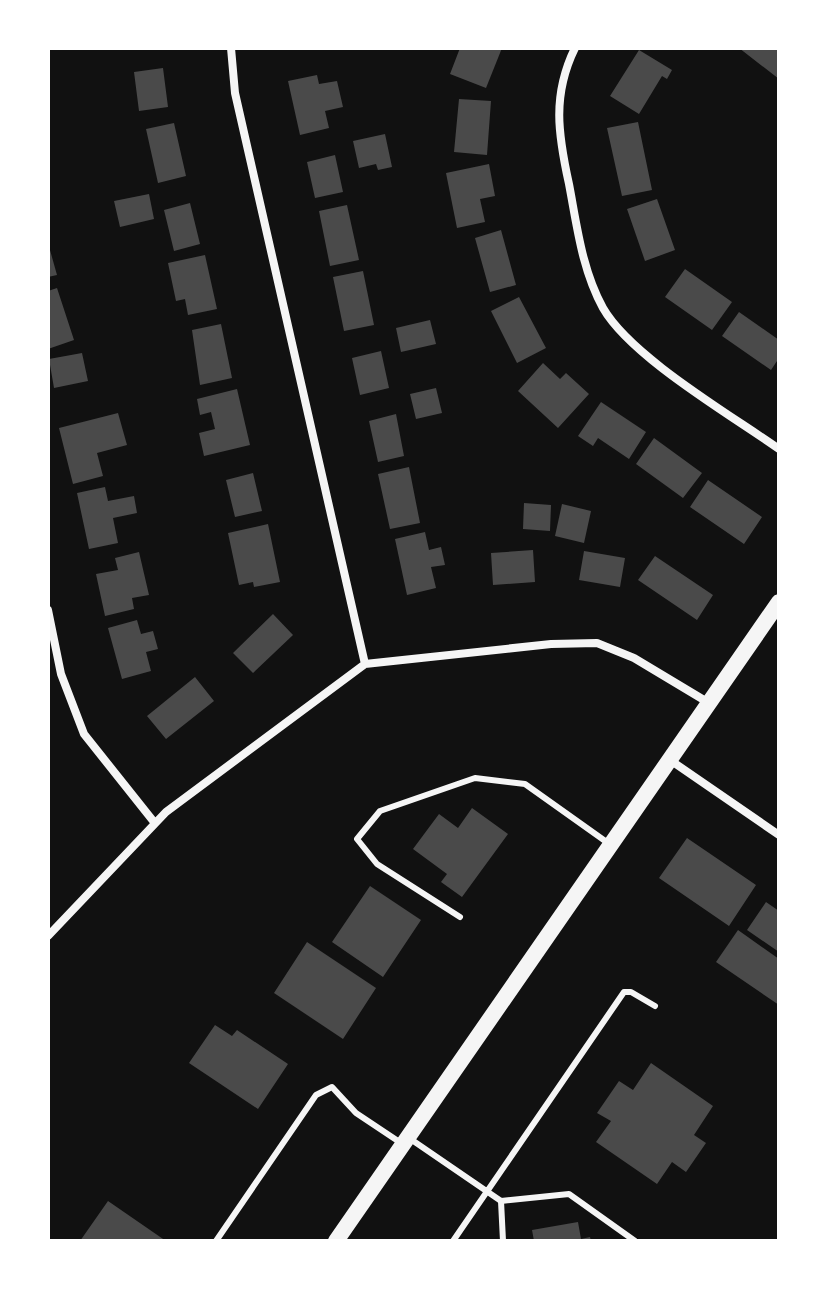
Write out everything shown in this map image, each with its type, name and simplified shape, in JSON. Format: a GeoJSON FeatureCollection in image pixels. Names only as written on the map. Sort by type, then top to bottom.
{"type":"FeatureCollection","features":[{"type":"Feature","properties":{"kind":"main road"},"geometry":{"type":"LineString","coordinates":[[336,1241],[779,602]]}},
{"type":"Feature","properties":{"kind":"street"},"geometry":{"type":"LineString","coordinates":[[231,48],[235,93],[365,664]]}},
{"type":"Feature","properties":{"kind":"street"},"geometry":{"type":"LineString","coordinates":[[575,48],[561,78],[557,130],[586,267],[605,312],[644,352],[779,449]]}},
{"type":"Feature","properties":{"kind":"street"},"geometry":{"type":"LineString","coordinates":[[48,610],[61,674],[84,734],[154,822]]}},
{"type":"Feature","properties":{"kind":"street"},"geometry":{"type":"LineString","coordinates":[[48,936],[154,822],[365,664],[551,644],[597,643],[634,658],[709,703]]}},
{"type":"Feature","properties":{"kind":"street"},"geometry":{"type":"LineString","coordinates":[[670,760],[779,835]]}},
{"type":"Feature","properties":{"kind":"lane"},"geometry":{"type":"LineString","coordinates":[[460,917],[377,864],[357,839],[380,811],[475,778],[525,784],[611,845]]}},
{"type":"Feature","properties":{"kind":"lane"},"geometry":{"type":"LineString","coordinates":[[453,1241],[624,992],[631,992],[655,1006]]}},
{"type":"Feature","properties":{"kind":"lane"},"geometry":{"type":"LineString","coordinates":[[216,1241],[316,1095],[332,1087],[356,1113],[501,1201],[569,1194],[635,1241]]}},
{"type":"Feature","properties":{"kind":"lane"},"geometry":{"type":"LineString","coordinates":[[501,1201],[503,1241]]}},
{"type":"Feature","properties":{"kind":"building"},"geometry":{"type":"Polygon","coordinates":[[[460,48],[502,48],[486,88],[450,74],[460,48]]]}},
{"type":"Feature","properties":{"kind":"building"},"geometry":{"type":"Polygon","coordinates":[[[739,48],[779,48],[779,79],[739,48]]]}},
{"type":"Feature","properties":{"kind":"building"},"geometry":{"type":"Polygon","coordinates":[[[639,50],[672,70],[667,79],[662,76],[639,114],[610,96],[639,50]]]}},
{"type":"Feature","properties":{"kind":"building"},"geometry":{"type":"Polygon","coordinates":[[[163,68],[168,107],[139,111],[134,72],[163,68]]]}},
{"type":"Feature","properties":{"kind":"building"},"geometry":{"type":"Polygon","coordinates":[[[317,75],[319,84],[337,81],[343,107],[325,111],[329,128],[300,135],[288,81],[317,75]]]}},
{"type":"Feature","properties":{"kind":"building"},"geometry":{"type":"Polygon","coordinates":[[[459,99],[491,101],[487,155],[454,152],[459,99]]]}},
{"type":"Feature","properties":{"kind":"building"},"geometry":{"type":"Polygon","coordinates":[[[638,122],[652,190],[622,196],[607,128],[638,122]]]}},
{"type":"Feature","properties":{"kind":"building"},"geometry":{"type":"Polygon","coordinates":[[[174,123],[186,176],[158,183],[146,129],[174,123]]]}},
{"type":"Feature","properties":{"kind":"building"},"geometry":{"type":"Polygon","coordinates":[[[385,134],[392,167],[378,170],[376,164],[359,168],[353,141],[385,134]]]}},
{"type":"Feature","properties":{"kind":"building"},"geometry":{"type":"Polygon","coordinates":[[[335,155],[343,192],[315,198],[307,162],[335,155]]]}},
{"type":"Feature","properties":{"kind":"building"},"geometry":{"type":"Polygon","coordinates":[[[489,164],[495,196],[480,199],[485,222],[457,228],[446,173],[489,164]]]}},
{"type":"Feature","properties":{"kind":"building"},"geometry":{"type":"Polygon","coordinates":[[[149,194],[154,219],[120,227],[114,201],[149,194]]]}},
{"type":"Feature","properties":{"kind":"building"},"geometry":{"type":"Polygon","coordinates":[[[657,199],[675,250],[645,261],[627,209],[657,199]]]}},
{"type":"Feature","properties":{"kind":"building"},"geometry":{"type":"Polygon","coordinates":[[[190,203],[200,244],[174,251],[164,210],[190,203]]]}},
{"type":"Feature","properties":{"kind":"building"},"geometry":{"type":"Polygon","coordinates":[[[347,205],[359,260],[330,266],[319,211],[347,205]]]}},
{"type":"Feature","properties":{"kind":"building"},"geometry":{"type":"Polygon","coordinates":[[[501,230],[516,285],[490,292],[475,238],[501,230]]]}},
{"type":"Feature","properties":{"kind":"building"},"geometry":{"type":"Polygon","coordinates":[[[48,243],[57,275],[48,277],[48,243]]]}},
{"type":"Feature","properties":{"kind":"building"},"geometry":{"type":"Polygon","coordinates":[[[205,255],[217,309],[188,315],[185,299],[176,301],[168,263],[205,255]]]}},
{"type":"Feature","properties":{"kind":"building"},"geometry":{"type":"Polygon","coordinates":[[[685,269],[732,302],[712,330],[665,297],[685,269]]]}},
{"type":"Feature","properties":{"kind":"building"},"geometry":{"type":"Polygon","coordinates":[[[363,271],[374,325],[344,331],[333,277],[363,271]]]}},
{"type":"Feature","properties":{"kind":"building"},"geometry":{"type":"Polygon","coordinates":[[[57,288],[74,340],[48,349],[48,291],[57,288]]]}},
{"type":"Feature","properties":{"kind":"building"},"geometry":{"type":"Polygon","coordinates":[[[519,297],[546,348],[517,363],[491,311],[519,297]]]}},
{"type":"Feature","properties":{"kind":"building"},"geometry":{"type":"Polygon","coordinates":[[[739,312],[779,340],[779,358],[771,370],[722,336],[739,312]]]}},
{"type":"Feature","properties":{"kind":"building"},"geometry":{"type":"Polygon","coordinates":[[[430,320],[436,344],[401,352],[396,328],[430,320]]]}},
{"type":"Feature","properties":{"kind":"building"},"geometry":{"type":"Polygon","coordinates":[[[221,324],[232,378],[200,385],[192,330],[221,324]]]}},
{"type":"Feature","properties":{"kind":"building"},"geometry":{"type":"Polygon","coordinates":[[[381,351],[389,388],[360,395],[352,358],[381,351]]]}},
{"type":"Feature","properties":{"kind":"building"},"geometry":{"type":"Polygon","coordinates":[[[82,353],[88,381],[54,388],[49,359],[82,353]]]}},
{"type":"Feature","properties":{"kind":"building"},"geometry":{"type":"Polygon","coordinates":[[[543,363],[560,379],[566,373],[589,394],[558,428],[518,391],[543,363]]]}},
{"type":"Feature","properties":{"kind":"building"},"geometry":{"type":"Polygon","coordinates":[[[436,388],[442,413],[416,419],[410,394],[436,388]]]}},
{"type":"Feature","properties":{"kind":"building"},"geometry":{"type":"Polygon","coordinates":[[[237,389],[250,445],[204,456],[199,433],[215,429],[211,412],[200,415],[197,399],[237,389]]]}},
{"type":"Feature","properties":{"kind":"building"},"geometry":{"type":"Polygon","coordinates":[[[601,402],[646,432],[629,459],[598,438],[593,446],[578,436],[601,402]]]}},
{"type":"Feature","properties":{"kind":"building"},"geometry":{"type":"Polygon","coordinates":[[[118,413],[127,445],[97,453],[103,476],[73,484],[59,428],[118,413]]]}},
{"type":"Feature","properties":{"kind":"building"},"geometry":{"type":"Polygon","coordinates":[[[396,414],[404,456],[378,462],[369,421],[396,414]]]}},
{"type":"Feature","properties":{"kind":"building"},"geometry":{"type":"Polygon","coordinates":[[[654,438],[702,473],[683,498],[636,464],[654,438]]]}},
{"type":"Feature","properties":{"kind":"building"},"geometry":{"type":"Polygon","coordinates":[[[409,467],[420,523],[390,529],[378,474],[409,467]]]}},
{"type":"Feature","properties":{"kind":"building"},"geometry":{"type":"Polygon","coordinates":[[[253,473],[262,511],[235,517],[226,480],[253,473]]]}},
{"type":"Feature","properties":{"kind":"building"},"geometry":{"type":"Polygon","coordinates":[[[708,480],[762,517],[744,544],[690,507],[708,480]]]}},
{"type":"Feature","properties":{"kind":"building"},"geometry":{"type":"Polygon","coordinates":[[[105,487],[108,501],[134,496],[137,513],[113,518],[118,543],[89,549],[77,493],[105,487]]]}},
{"type":"Feature","properties":{"kind":"building"},"geometry":{"type":"Polygon","coordinates":[[[524,503],[551,505],[550,531],[523,529],[524,503]]]}},
{"type":"Feature","properties":{"kind":"building"},"geometry":{"type":"Polygon","coordinates":[[[562,504],[591,511],[584,543],[555,536],[562,504]]]}},
{"type":"Feature","properties":{"kind":"building"},"geometry":{"type":"Polygon","coordinates":[[[268,524],[280,582],[254,587],[253,582],[239,585],[228,533],[268,524]]]}},
{"type":"Feature","properties":{"kind":"building"},"geometry":{"type":"Polygon","coordinates":[[[425,532],[429,550],[441,547],[445,565],[431,567],[436,588],[407,595],[395,539],[425,532]]]}},
{"type":"Feature","properties":{"kind":"building"},"geometry":{"type":"Polygon","coordinates":[[[533,550],[535,582],[493,585],[491,553],[533,550]]]}},
{"type":"Feature","properties":{"kind":"building"},"geometry":{"type":"Polygon","coordinates":[[[584,551],[625,558],[620,587],[579,580],[584,551]]]}},
{"type":"Feature","properties":{"kind":"building"},"geometry":{"type":"Polygon","coordinates":[[[139,552],[149,595],[132,598],[134,609],[105,616],[96,574],[118,570],[115,558],[139,552]]]}},
{"type":"Feature","properties":{"kind":"building"},"geometry":{"type":"Polygon","coordinates":[[[655,556],[713,595],[697,620],[638,580],[655,556]]]}},
{"type":"Feature","properties":{"kind":"building"},"geometry":{"type":"Polygon","coordinates":[[[273,614],[293,635],[253,673],[233,653],[273,614]]]}},
{"type":"Feature","properties":{"kind":"building"},"geometry":{"type":"Polygon","coordinates":[[[137,620],[141,634],[153,631],[158,649],[146,652],[151,671],[122,679],[108,628],[137,620]]]}},
{"type":"Feature","properties":{"kind":"building"},"geometry":{"type":"Polygon","coordinates":[[[195,677],[214,701],[166,739],[147,716],[195,677]]]}},
{"type":"Feature","properties":{"kind":"building"},"geometry":{"type":"Polygon","coordinates":[[[472,808],[508,834],[462,897],[441,882],[447,874],[413,849],[439,814],[458,828],[472,808]]]}},
{"type":"Feature","properties":{"kind":"building"},"geometry":{"type":"Polygon","coordinates":[[[687,838],[756,885],[729,926],[659,878],[687,838]]]}},
{"type":"Feature","properties":{"kind":"building"},"geometry":{"type":"Polygon","coordinates":[[[370,886],[421,920],[383,977],[332,942],[370,886]]]}},
{"type":"Feature","properties":{"kind":"building"},"geometry":{"type":"Polygon","coordinates":[[[766,902],[779,911],[779,952],[747,930],[766,902]]]}},
{"type":"Feature","properties":{"kind":"building"},"geometry":{"type":"Polygon","coordinates":[[[738,930],[779,959],[779,1005],[716,962],[738,930]]]}},
{"type":"Feature","properties":{"kind":"building"},"geometry":{"type":"Polygon","coordinates":[[[307,942],[376,988],[343,1039],[274,993],[307,942]]]}},
{"type":"Feature","properties":{"kind":"building"},"geometry":{"type":"Polygon","coordinates":[[[215,1025],[232,1036],[237,1030],[288,1064],[258,1109],[189,1063],[215,1025]]]}},
{"type":"Feature","properties":{"kind":"building"},"geometry":{"type":"Polygon","coordinates":[[[651,1063],[713,1106],[694,1135],[706,1143],[686,1172],[672,1162],[657,1184],[596,1142],[611,1121],[597,1113],[619,1081],[633,1090],[651,1063]]]}},
{"type":"Feature","properties":{"kind":"building"},"geometry":{"type":"Polygon","coordinates":[[[108,1201],[166,1241],[80,1241],[108,1201]]]}},
{"type":"Feature","properties":{"kind":"building"},"geometry":{"type":"Polygon","coordinates":[[[578,1222],[581,1239],[590,1237],[591,1241],[534,1241],[532,1230],[578,1222]]]}}]}
